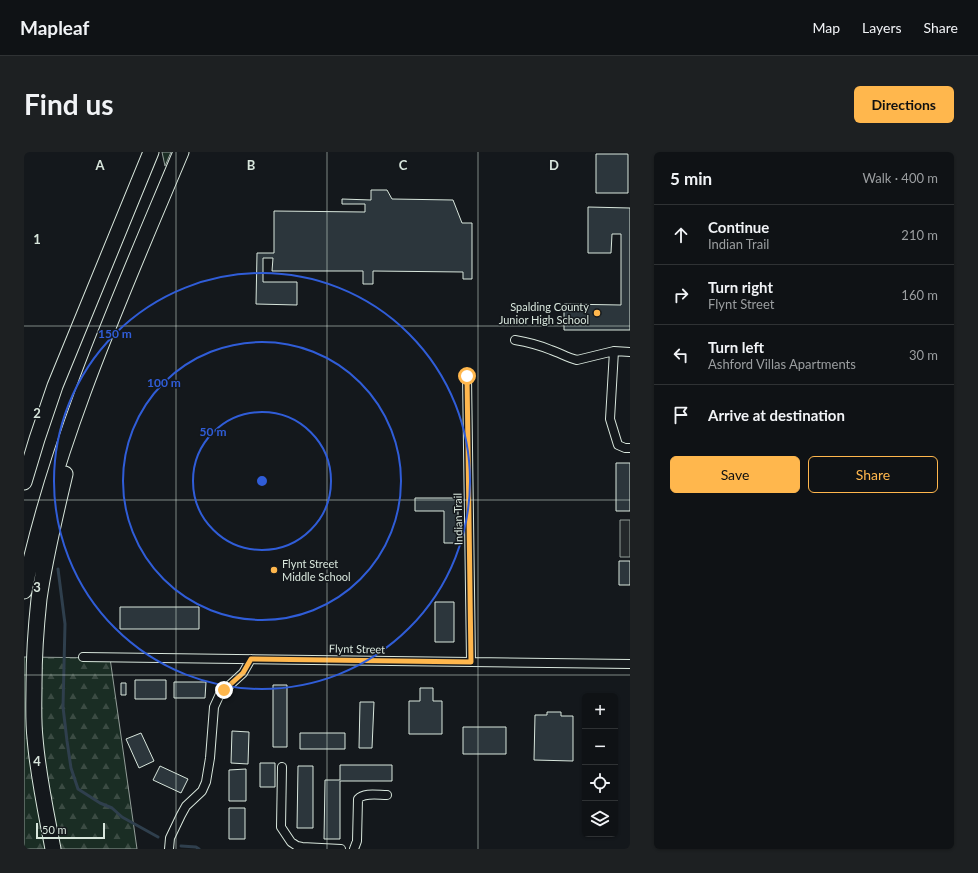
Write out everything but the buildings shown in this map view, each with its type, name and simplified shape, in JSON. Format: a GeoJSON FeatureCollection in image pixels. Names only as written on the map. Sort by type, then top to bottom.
{"type":"FeatureCollection","features":[{"type":"Feature","properties":{"kind":"highway"},"geometry":{"type":"LineString","coordinates":[[24,482],[58,379],[151,152]]}},
{"type":"Feature","properties":{"kind":"highway"},"geometry":{"type":"LineString","coordinates":[[24,591],[56,470],[78,405],[181,152]]}},
{"type":"Feature","properties":{"kind":"highway"},"geometry":{"type":"LineString","coordinates":[[53,849],[43,799],[35,738],[34,693],[36,633],[44,568],[78,405]]}},
{"type":"Feature","properties":{"kind":"highway"},"geometry":{"type":"LineString","coordinates":[[24,464],[37,439]]}},
{"type":"Feature","properties":{"kind":"street"},"geometry":{"type":"LineString","coordinates":[[514,340],[528,342],[577,360],[614,351],[630,352]]}},
{"type":"Feature","properties":{"kind":"street"},"geometry":{"type":"LineString","coordinates":[[614,351],[610,418],[618,444],[625,448],[630,448]]}},
{"type":"Feature","properties":{"kind":"street","name":"Indian Trail"},"geometry":{"type":"LineString","coordinates":[[467,376],[471,662]]}},
{"type":"Feature","properties":{"kind":"street","name":"Flynt Street"},"geometry":{"type":"LineString","coordinates":[[83,657],[630,664]]}},
{"type":"Feature","properties":{"kind":"street"},"geometry":{"type":"LineString","coordinates":[[169,849],[170,838],[181,815],[186,806],[202,791],[206,782],[210,758],[214,707],[220,694],[243,673],[251,659]]}},
{"type":"Feature","properties":{"kind":"street"},"geometry":{"type":"LineString","coordinates":[[282,767],[281,827],[291,842],[302,847],[341,849]]}},
{"type":"Feature","properties":{"kind":"street"},"geometry":{"type":"LineString","coordinates":[[354,849],[357,841],[358,799],[365,795],[388,795]]}},
{"type":"Feature","properties":{"kind":"green space"},"geometry":{"type":"Polygon","coordinates":[[[162,152],[171,152],[165,166],[162,152]]]}},
{"type":"Feature","properties":{"kind":"green space"},"geometry":{"type":"Polygon","coordinates":[[[24,657],[110,658],[137,849],[24,849],[24,657]]]}},
{"type":"Feature","properties":{"kind":"shaded area"},"geometry":{"type":"Polygon","coordinates":[[[620,520],[630,520],[630,557],[620,557],[620,520]]]}},
{"type":"Feature","properties":{"kind":"waterway"},"geometry":{"type":"LineString","coordinates":[[58,569],[65,624],[63,707],[71,768],[78,789],[100,803],[112,808],[122,817],[158,837]]}},
{"type":"Feature","properties":{"kind":"waterway"},"geometry":{"type":"LineString","coordinates":[[181,846],[196,847],[199,849]]}},
{"type":"Feature","properties":{"kind":"place","name":"Spalding County Junior High School"},"geometry":{"type":"Point","coordinates":[597,313]}},
{"type":"Feature","properties":{"kind":"place","name":"Flynt Street Middle School"},"geometry":{"type":"Point","coordinates":[274,570]}},
{"type":"Feature","properties":{"kind":"route"},"geometry":{"type":"LineString","coordinates":[[224,690],[243,673],[251,659],[471,662],[467,376]]}}]}
